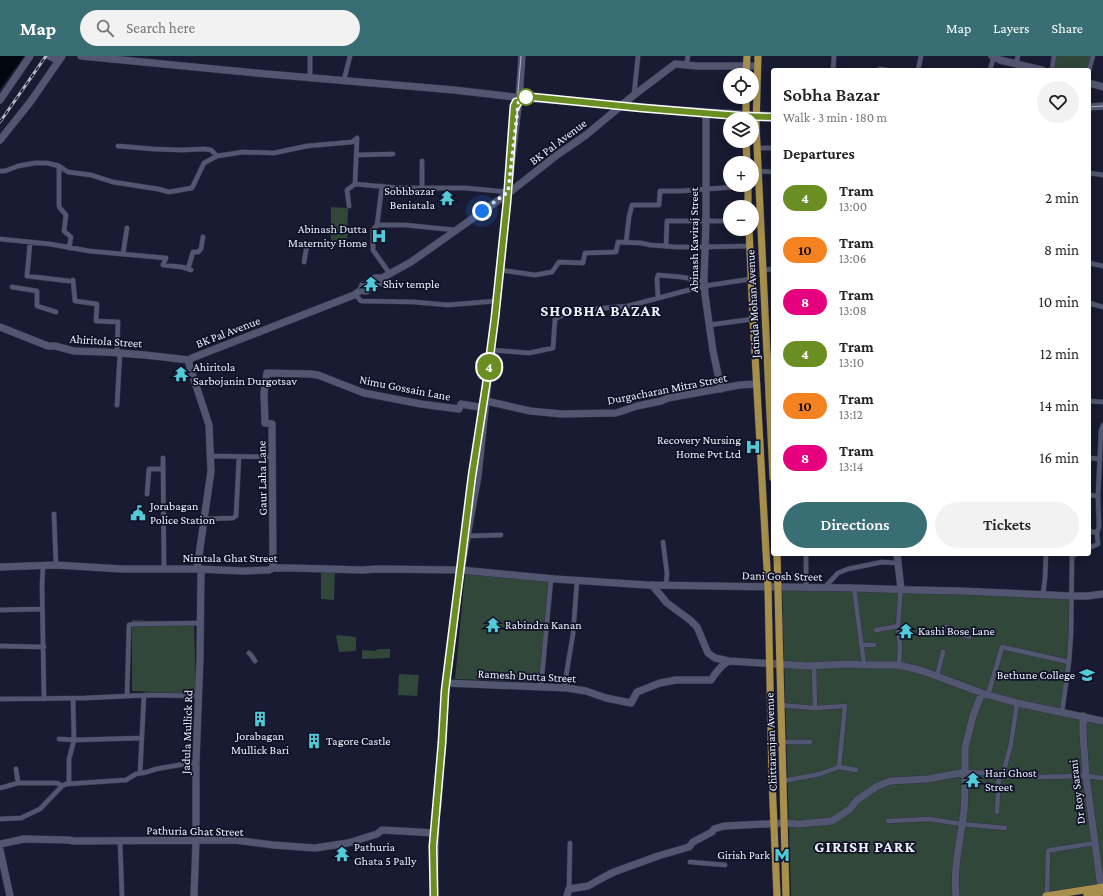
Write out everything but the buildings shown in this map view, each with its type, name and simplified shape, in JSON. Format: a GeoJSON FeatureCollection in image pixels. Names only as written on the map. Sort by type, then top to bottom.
{"type":"FeatureCollection","features":[{"type":"Feature","properties":{"kind":"main road"},"geometry":{"type":"LineString","coordinates":[[747,56],[747,66]]}},
{"type":"Feature","properties":{"kind":"main road","name":"Jatinda Mohan Avenue"},"geometry":{"type":"LineString","coordinates":[[756,112],[758,56]]}},
{"type":"Feature","properties":{"kind":"main road","name":"Jatinda Mohan Avenue"},"geometry":{"type":"LineString","coordinates":[[757,148],[757,156]]}},
{"type":"Feature","properties":{"kind":"main road","name":"Jatinda Mohan Avenue"},"geometry":{"type":"LineString","coordinates":[[759,192],[762,270],[770,357],[771,396]]}},
{"type":"Feature","properties":{"kind":"main road"},"geometry":{"type":"LineString","coordinates":[[749,236],[750,279],[768,587],[772,780],[777,896]]}},
{"type":"Feature","properties":{"kind":"main road"},"geometry":{"type":"LineString","coordinates":[[777,556],[778,587]]}},
{"type":"Feature","properties":{"kind":"main road","name":"Chittaranjan Avenue"},"geometry":{"type":"LineString","coordinates":[[778,587],[786,896]]}},
{"type":"Feature","properties":{"kind":"main road"},"geometry":{"type":"LineString","coordinates":[[1076,896],[1102,891]]}},
{"type":"Feature","properties":{"kind":"main road"},"geometry":{"type":"LineString","coordinates":[[1047,896],[1102,891]]}},
{"type":"Feature","properties":{"kind":"street"},"geometry":{"type":"LineString","coordinates":[[0,100],[30,56]]}},
{"type":"Feature","properties":{"kind":"street"},"geometry":{"type":"LineString","coordinates":[[0,140],[32,101],[60,59],[49,56]]}},
{"type":"Feature","properties":{"kind":"street"},"geometry":{"type":"LineString","coordinates":[[81,56],[150,60],[310,77],[454,90],[519,98],[623,105],[723,115]]}},
{"type":"Feature","properties":{"kind":"street"},"geometry":{"type":"LineString","coordinates":[[310,56],[310,77]]}},
{"type":"Feature","properties":{"kind":"street"},"geometry":{"type":"LineString","coordinates":[[344,80],[350,56]]}},
{"type":"Feature","properties":{"kind":"street"},"geometry":{"type":"LineString","coordinates":[[434,896],[435,833],[446,682],[461,570],[478,476],[519,98],[522,56]]}},
{"type":"Feature","properties":{"kind":"street"},"geometry":{"type":"LineString","coordinates":[[634,95],[638,56]]}},
{"type":"Feature","properties":{"kind":"street"},"geometry":{"type":"LineString","coordinates":[[686,65],[688,56]]}},
{"type":"Feature","properties":{"kind":"street"},"geometry":{"type":"LineString","coordinates":[[833,68],[834,56]]}},
{"type":"Feature","properties":{"kind":"street"},"geometry":{"type":"LineString","coordinates":[[918,68],[921,56]]}},
{"type":"Feature","properties":{"kind":"street"},"geometry":{"type":"LineString","coordinates":[[990,68],[993,56],[1000,60],[1026,68]]}},
{"type":"Feature","properties":{"kind":"street"},"geometry":{"type":"LineString","coordinates":[[1016,64],[1018,56]]}},
{"type":"Feature","properties":{"kind":"street"},"geometry":{"type":"LineString","coordinates":[[1052,68],[1054,56]]}},
{"type":"Feature","properties":{"kind":"street"},"geometry":{"type":"LineString","coordinates":[[1089,68],[1092,56]]}},
{"type":"Feature","properties":{"kind":"street","name":"BK Pal Avenue"},"geometry":{"type":"LineString","coordinates":[[199,569],[211,471],[209,425],[189,360],[379,284],[382,278],[411,262],[586,135],[634,95],[675,64],[696,66],[757,66]]}},
{"type":"Feature","properties":{"kind":"street"},"geometry":{"type":"LineString","coordinates":[[1091,84],[1103,87]]}},
{"type":"Feature","properties":{"kind":"street"},"geometry":{"type":"LineString","coordinates":[[1091,107],[1103,106]]}},
{"type":"Feature","properties":{"kind":"street","name":"Abinash Kaviraj Street"},"geometry":{"type":"LineString","coordinates":[[706,113],[706,221],[704,284],[709,325],[721,389]]}},
{"type":"Feature","properties":{"kind":"street"},"geometry":{"type":"LineString","coordinates":[[759,116],[771,116]]}},
{"type":"Feature","properties":{"kind":"street"},"geometry":{"type":"LineString","coordinates":[[0,171],[35,163],[47,163],[59,166],[68,172],[90,175],[113,182],[169,192],[192,188],[204,163],[217,156],[243,152],[274,153],[306,146],[352,142],[357,138],[355,184]]}},
{"type":"Feature","properties":{"kind":"street"},"geometry":{"type":"LineString","coordinates":[[118,146],[153,149],[204,149],[211,150],[217,156]]}},
{"type":"Feature","properties":{"kind":"street"},"geometry":{"type":"LineString","coordinates":[[759,148],[771,148]]}},
{"type":"Feature","properties":{"kind":"street"},"geometry":{"type":"LineString","coordinates":[[356,155],[392,154]]}},
{"type":"Feature","properties":{"kind":"street"},"geometry":{"type":"LineString","coordinates":[[422,162],[422,188]]}},
{"type":"Feature","properties":{"kind":"street"},"geometry":{"type":"LineString","coordinates":[[59,166],[59,206],[66,215],[64,231],[71,237],[69,248]]}},
{"type":"Feature","properties":{"kind":"street"},"geometry":{"type":"LineString","coordinates":[[759,170],[771,172]]}},
{"type":"Feature","properties":{"kind":"street"},"geometry":{"type":"LineString","coordinates":[[1091,173],[1103,175]]}},
{"type":"Feature","properties":{"kind":"street"},"geometry":{"type":"LineString","coordinates":[[349,206],[347,190],[355,184],[398,188],[465,188],[508,192]]}},
{"type":"Feature","properties":{"kind":"street"},"geometry":{"type":"LineString","coordinates":[[382,186],[377,225],[373,230],[373,250],[390,274]]}},
{"type":"Feature","properties":{"kind":"street"},"geometry":{"type":"LineString","coordinates":[[626,243],[632,205],[660,205],[660,191],[723,188]]}},
{"type":"Feature","properties":{"kind":"street"},"geometry":{"type":"LineString","coordinates":[[666,246],[667,221],[723,221]]}},
{"type":"Feature","properties":{"kind":"street"},"geometry":{"type":"LineString","coordinates":[[377,225],[405,225],[456,230]]}},
{"type":"Feature","properties":{"kind":"street"},"geometry":{"type":"LineString","coordinates":[[123,254],[127,228]]}},
{"type":"Feature","properties":{"kind":"street"},"geometry":{"type":"LineString","coordinates":[[0,239],[50,244],[89,251],[166,258],[163,265],[190,269],[193,252],[198,252],[201,249],[202,237]]}},
{"type":"Feature","properties":{"kind":"street"},"geometry":{"type":"LineString","coordinates":[[500,270],[535,275],[552,272],[559,262],[583,263],[585,253],[616,252],[618,242],[666,246],[750,246]]}},
{"type":"Feature","properties":{"kind":"street"},"geometry":{"type":"LineString","coordinates":[[30,243],[27,276],[71,280],[75,301],[97,304],[96,322],[118,322],[119,353],[117,405]]}},
{"type":"Feature","properties":{"kind":"street"},"geometry":{"type":"LineString","coordinates":[[304,262],[307,245]]}},
{"type":"Feature","properties":{"kind":"street"},"geometry":{"type":"LineString","coordinates":[[1091,263],[1103,266]]}},
{"type":"Feature","properties":{"kind":"street"},"geometry":{"type":"LineString","coordinates":[[762,270],[771,269]]}},
{"type":"Feature","properties":{"kind":"street"},"geometry":{"type":"LineString","coordinates":[[658,298],[658,276],[681,277],[704,284]]}},
{"type":"Feature","properties":{"kind":"street"},"geometry":{"type":"LineString","coordinates":[[491,350],[529,353],[553,348],[555,319],[571,311],[628,306],[704,284],[750,279]]}},
{"type":"Feature","properties":{"kind":"street"},"geometry":{"type":"LineString","coordinates":[[12,287],[37,291],[37,306],[56,312]]}},
{"type":"Feature","properties":{"kind":"street"},"geometry":{"type":"LineString","coordinates":[[358,292],[361,301],[414,302],[448,305],[496,301]]}},
{"type":"Feature","properties":{"kind":"street"},"geometry":{"type":"LineString","coordinates":[[1091,304],[1103,307]]}},
{"type":"Feature","properties":{"kind":"street"},"geometry":{"type":"LineString","coordinates":[[709,325],[753,319]]}},
{"type":"Feature","properties":{"kind":"street","name":"Ahiritola Street"},"geometry":{"type":"LineString","coordinates":[[0,327],[48,346],[74,351],[145,355],[189,360]]}},
{"type":"Feature","properties":{"kind":"street","name":"Nimu Gossain Lane"},"geometry":{"type":"LineString","coordinates":[[264,393],[267,373],[310,374],[318,375],[364,393],[421,404],[459,409],[461,404],[485,404]]}},
{"type":"Feature","properties":{"kind":"street","name":"Durgacharan Mitra Street"},"geometry":{"type":"LineString","coordinates":[[485,404],[536,412],[562,414],[616,413],[668,398],[740,385],[757,384]]}},
{"type":"Feature","properties":{"kind":"street","name":"Gaur Laha Lane"},"geometry":{"type":"LineString","coordinates":[[264,393],[265,423],[272,424],[273,568]]}},
{"type":"Feature","properties":{"kind":"street"},"geometry":{"type":"LineString","coordinates":[[1091,401],[1103,402]]}},
{"type":"Feature","properties":{"kind":"street"},"geometry":{"type":"LineString","coordinates":[[1100,544],[1097,533],[1099,527],[1098,496],[1101,489],[1103,425]]}},
{"type":"Feature","properties":{"kind":"street"},"geometry":{"type":"LineString","coordinates":[[210,456],[272,457]]}},
{"type":"Feature","properties":{"kind":"street"},"geometry":{"type":"LineString","coordinates":[[204,519],[233,518],[236,516],[239,457]]}},
{"type":"Feature","properties":{"kind":"street"},"geometry":{"type":"LineString","coordinates":[[163,458],[164,569]]}},
{"type":"Feature","properties":{"kind":"street"},"geometry":{"type":"LineString","coordinates":[[1091,459],[1101,462]]}},
{"type":"Feature","properties":{"kind":"street"},"geometry":{"type":"LineString","coordinates":[[147,494],[149,469],[163,469]]}},
{"type":"Feature","properties":{"kind":"street"},"geometry":{"type":"LineString","coordinates":[[762,472],[771,473]]}},
{"type":"Feature","properties":{"kind":"street"},"geometry":{"type":"LineString","coordinates":[[1091,495],[1098,496]]}},
{"type":"Feature","properties":{"kind":"street"},"geometry":{"type":"LineString","coordinates":[[54,514],[56,565]]}},
{"type":"Feature","properties":{"kind":"street"},"geometry":{"type":"LineString","coordinates":[[1091,532],[1097,533]]}},
{"type":"Feature","properties":{"kind":"street"},"geometry":{"type":"LineString","coordinates":[[467,536],[501,535]]}},
{"type":"Feature","properties":{"kind":"street"},"geometry":{"type":"LineString","coordinates":[[663,542],[667,573],[666,585]]}},
{"type":"Feature","properties":{"kind":"street"},"geometry":{"type":"LineString","coordinates":[[806,556],[806,587]]}},
{"type":"Feature","properties":{"kind":"street"},"geometry":{"type":"LineString","coordinates":[[897,556],[902,589],[898,626],[900,646],[899,665]]}},
{"type":"Feature","properties":{"kind":"street"},"geometry":{"type":"LineString","coordinates":[[1043,594],[1046,556]]}},
{"type":"Feature","properties":{"kind":"street"},"geometry":{"type":"LineString","coordinates":[[1062,712],[1069,662],[1074,556]]}},
{"type":"Feature","properties":{"kind":"street"},"geometry":{"type":"LineString","coordinates":[[825,588],[838,573],[848,569],[882,562],[898,563]]}},
{"type":"Feature","properties":{"kind":"street","name":"Nimtala Ghat Street"},"geometry":{"type":"LineString","coordinates":[[0,567],[56,565],[122,569],[199,569],[244,571],[269,570],[273,568],[461,570]]}},
{"type":"Feature","properties":{"kind":"street"},"geometry":{"type":"LineString","coordinates":[[43,566],[42,609],[44,698]]}},
{"type":"Feature","properties":{"kind":"street","name":"Jadula Mullick Rd"},"geometry":{"type":"LineString","coordinates":[[194,896],[196,762],[199,696],[199,569]]}},
{"type":"Feature","properties":{"kind":"street","name":"Dani Gosh Street"},"geometry":{"type":"LineString","coordinates":[[461,570],[551,579],[652,585],[902,589],[1072,596],[1103,594]]}},
{"type":"Feature","properties":{"kind":"street"},"geometry":{"type":"LineString","coordinates":[[541,686],[551,579]]}},
{"type":"Feature","properties":{"kind":"street"},"geometry":{"type":"LineString","coordinates":[[564,688],[572,634],[577,581]]}},
{"type":"Feature","properties":{"kind":"street"},"geometry":{"type":"LineString","coordinates":[[652,585],[667,603],[697,627],[708,653],[715,658],[729,661],[780,665],[899,665],[923,671],[985,694],[1103,721]]}},
{"type":"Feature","properties":{"kind":"street"},"geometry":{"type":"LineString","coordinates":[[854,588],[864,664]]}},
{"type":"Feature","properties":{"kind":"street"},"geometry":{"type":"LineString","coordinates":[[0,610],[42,609]]}},
{"type":"Feature","properties":{"kind":"street"},"geometry":{"type":"LineString","coordinates":[[127,696],[129,625],[200,623]]}},
{"type":"Feature","properties":{"kind":"street"},"geometry":{"type":"LineString","coordinates":[[876,630],[898,626]]}},
{"type":"Feature","properties":{"kind":"street"},"geometry":{"type":"LineString","coordinates":[[946,627],[969,637]]}},
{"type":"Feature","properties":{"kind":"street"},"geometry":{"type":"LineString","coordinates":[[861,645],[874,645]]}},
{"type":"Feature","properties":{"kind":"street"},"geometry":{"type":"LineString","coordinates":[[0,646],[44,647]]}},
{"type":"Feature","properties":{"kind":"street"},"geometry":{"type":"LineString","coordinates":[[956,896],[955,883],[965,786],[965,748],[973,716],[985,694],[1002,647],[1069,662]]}},
{"type":"Feature","properties":{"kind":"street"},"geometry":{"type":"LineString","coordinates":[[937,676],[943,652]]}},
{"type":"Feature","properties":{"kind":"street","name":"Ramesh Dutta Street"},"geometry":{"type":"LineString","coordinates":[[446,682],[564,688],[586,691],[606,698],[631,703],[637,692],[660,683],[676,680],[711,680],[720,667],[729,661]]}},
{"type":"Feature","properties":{"kind":"street"},"geometry":{"type":"LineString","coordinates":[[814,666],[815,708]]}},
{"type":"Feature","properties":{"kind":"street"},"geometry":{"type":"LineString","coordinates":[[140,773],[144,695]]}},
{"type":"Feature","properties":{"kind":"street"},"geometry":{"type":"LineString","coordinates":[[0,699],[144,695],[199,696]]}},
{"type":"Feature","properties":{"kind":"street"},"geometry":{"type":"LineString","coordinates":[[69,784],[69,759],[74,740],[73,698]]}},
{"type":"Feature","properties":{"kind":"street"},"geometry":{"type":"LineString","coordinates":[[997,812],[1001,774],[1011,744],[1017,702]]}},
{"type":"Feature","properties":{"kind":"street"},"geometry":{"type":"LineString","coordinates":[[780,705],[815,708],[845,706],[839,767]]}},
{"type":"Feature","properties":{"kind":"street","name":"Dr Roy Sarani"},"geometry":{"type":"LineString","coordinates":[[1083,716],[1086,776],[1102,891]]}},
{"type":"Feature","properties":{"kind":"street"},"geometry":{"type":"LineString","coordinates":[[58,739],[142,738]]}},
{"type":"Feature","properties":{"kind":"street"},"geometry":{"type":"LineString","coordinates":[[782,742],[810,742]]}},
{"type":"Feature","properties":{"kind":"street"},"geometry":{"type":"LineString","coordinates":[[0,819],[21,818],[40,809],[62,786],[69,784],[126,780],[136,774],[196,762]]}},
{"type":"Feature","properties":{"kind":"street"},"geometry":{"type":"LineString","coordinates":[[783,781],[820,774],[839,767],[856,770]]}},
{"type":"Feature","properties":{"kind":"street"},"geometry":{"type":"LineString","coordinates":[[16,769],[18,783]]}},
{"type":"Feature","properties":{"kind":"street"},"geometry":{"type":"LineString","coordinates":[[570,843],[568,892],[588,886],[604,876],[614,872],[688,847],[693,842],[712,832],[714,829],[724,826],[784,823],[799,824],[832,821],[850,809],[857,800],[876,787],[891,781],[928,779],[965,772],[1032,775],[1039,777],[1086,776],[1103,778]]}},
{"type":"Feature","properties":{"kind":"street"},"geometry":{"type":"LineString","coordinates":[[0,788],[18,783],[57,784],[62,786]]}},
{"type":"Feature","properties":{"kind":"street"},"geometry":{"type":"LineString","coordinates":[[888,821],[929,819],[1005,828]]}},
{"type":"Feature","properties":{"kind":"street","name":"Pathuria Ghat Street"},"geometry":{"type":"LineString","coordinates":[[0,844],[24,839],[74,841],[234,840],[314,848],[348,843],[377,834],[382,830],[435,833]]}},
{"type":"Feature","properties":{"kind":"street"},"geometry":{"type":"LineString","coordinates":[[120,841],[122,896]]}},
{"type":"Feature","properties":{"kind":"street"},"geometry":{"type":"LineString","coordinates":[[1047,896],[1048,851],[1095,843]]}},
{"type":"Feature","properties":{"kind":"street"},"geometry":{"type":"LineString","coordinates":[[0,850],[10,896]]}},
{"type":"Feature","properties":{"kind":"street"},"geometry":{"type":"LineString","coordinates":[[690,862],[724,865]]}},
{"type":"Feature","properties":{"kind":"green space"},"geometry":{"type":"Polygon","coordinates":[[[1056,56],[1091,56],[1088,68],[1054,68],[1056,56]]]}},
{"type":"Feature","properties":{"kind":"green space"},"geometry":{"type":"Polygon","coordinates":[[[331,207],[348,208],[347,245],[331,245],[331,207]]]}},
{"type":"Feature","properties":{"kind":"green space"},"geometry":{"type":"Polygon","coordinates":[[[321,571],[335,571],[334,600],[321,599],[321,571]]]}},
{"type":"Feature","properties":{"kind":"green space"},"geometry":{"type":"Polygon","coordinates":[[[465,574],[553,581],[542,682],[455,679],[465,574]]]}},
{"type":"Feature","properties":{"kind":"green space"},"geometry":{"type":"Polygon","coordinates":[[[782,590],[1072,597],[1063,713],[1103,723],[1103,888],[1045,896],[791,896],[782,590]]]}},
{"type":"Feature","properties":{"kind":"green space"},"geometry":{"type":"Polygon","coordinates":[[[132,620],[194,623],[196,694],[132,691],[132,620]]]}},
{"type":"Feature","properties":{"kind":"green space"},"geometry":{"type":"Polygon","coordinates":[[[336,635],[356,637],[356,651],[339,652],[336,635]]]}},
{"type":"Feature","properties":{"kind":"green space"},"geometry":{"type":"Polygon","coordinates":[[[377,649],[390,649],[390,658],[362,659],[362,650],[376,651],[377,649]]]}},
{"type":"Feature","properties":{"kind":"green space"},"geometry":{"type":"Polygon","coordinates":[[[399,674],[419,675],[417,696],[398,695],[399,674]]]}},
{"type":"Feature","properties":{"kind":"shaded area"},"geometry":{"type":"Polygon","coordinates":[[[0,56],[24,56],[0,89],[0,56]]]}},
{"type":"Feature","properties":{"kind":"tram line"},"geometry":{"type":"LineString","coordinates":[[436,896],[435,847],[447,691],[474,476],[488,386],[499,296],[509,202],[521,56]]}},
{"type":"Feature","properties":{"kind":"tram line"},"geometry":{"type":"LineString","coordinates":[[515,104],[522,97],[532,95],[682,110],[771,115]]}},
{"type":"Feature","properties":{"kind":"tram line","name":"4"},"geometry":{"type":"LineString","coordinates":[[434,896],[433,846],[445,691],[472,476],[495,317],[507,202],[514,106],[516,102],[516,106],[524,98],[532,97],[642,108],[740,116],[771,117]]}},
{"type":"Feature","properties":{"kind":"tram line"},"geometry":{"type":"LineString","coordinates":[[1091,107],[1103,106]]}},
{"type":"Feature","properties":{"kind":"railway"},"geometry":{"type":"LineString","coordinates":[[0,122],[46,56]]}},
{"type":"Feature","properties":{"kind":"place","name":"Sobhbazar Beniatala"},"geometry":{"type":"Point","coordinates":[447,198]}},
{"type":"Feature","properties":{"kind":"place","name":"Abinash Dutta Maternity Home"},"geometry":{"type":"Point","coordinates":[379,236]}},
{"type":"Feature","properties":{"kind":"place","name":"Shiv temple"},"geometry":{"type":"Point","coordinates":[371,284]}},
{"type":"Feature","properties":{"kind":"place","name":"Ahiritola Sarbojanin Durgotsav"},"geometry":{"type":"Point","coordinates":[181,374]}},
{"type":"Feature","properties":{"kind":"place","name":"Recovery Nursing Home Pvt Ltd"},"geometry":{"type":"Point","coordinates":[753,447]}},
{"type":"Feature","properties":{"kind":"place","name":"Jorabagan Police Station"},"geometry":{"type":"Point","coordinates":[138,513]}},
{"type":"Feature","properties":{"kind":"place","name":"Rabindra Kanan"},"geometry":{"type":"Point","coordinates":[493,625]}},
{"type":"Feature","properties":{"kind":"place","name":"Kashi Bose Lane"},"geometry":{"type":"Point","coordinates":[906,631]}},
{"type":"Feature","properties":{"kind":"place","name":"Bethune College"},"geometry":{"type":"Point","coordinates":[1087,675]}},
{"type":"Feature","properties":{"kind":"place","name":"Jorabagan Mullick Bari"},"geometry":{"type":"Point","coordinates":[260,719]}},
{"type":"Feature","properties":{"kind":"place","name":"Tagore Castle"},"geometry":{"type":"Point","coordinates":[314,741]}},
{"type":"Feature","properties":{"kind":"place","name":"Hari Ghost Street"},"geometry":{"type":"Point","coordinates":[973,780]}},
{"type":"Feature","properties":{"kind":"place","name":"Pathuria Ghata 5 Pally"},"geometry":{"type":"Point","coordinates":[342,854]}},
{"type":"Feature","properties":{"kind":"place","name":"Girish Park"},"geometry":{"type":"Point","coordinates":[782,855]}},
{"type":"Feature","properties":{"kind":"district","name":"SHOBHA BAZAR"},"geometry":{"type":"Point","coordinates":[601,310]}},
{"type":"Feature","properties":{"kind":"district","name":"GIRISH PARK"},"geometry":{"type":"Point","coordinates":[865,846]}},
{"type":"Feature","properties":{"kind":"route"},"geometry":{"type":"LineString","coordinates":[[482,211],[508,192],[519,98],[526,97]]}}]}
